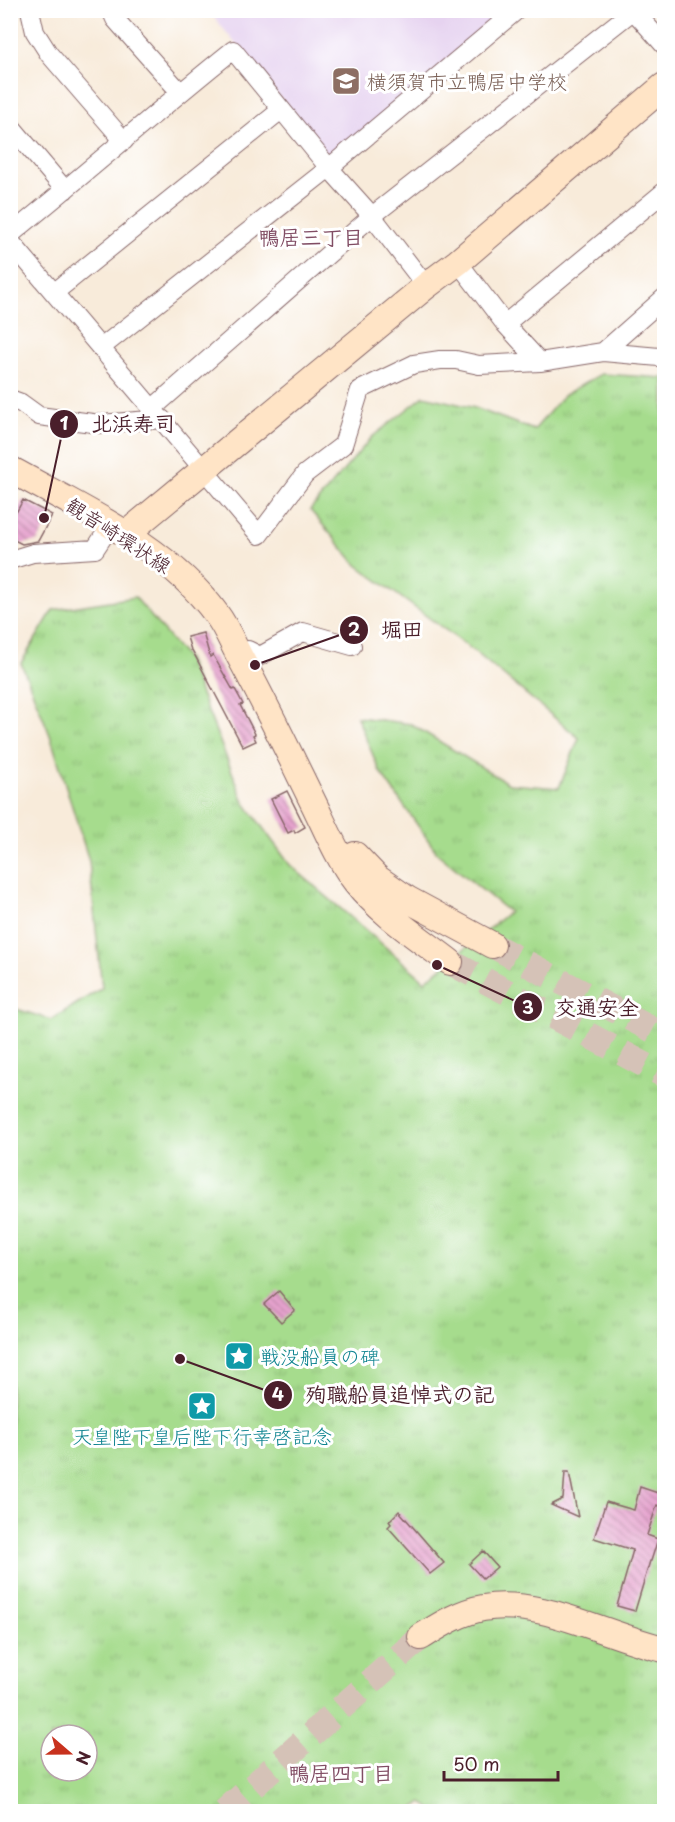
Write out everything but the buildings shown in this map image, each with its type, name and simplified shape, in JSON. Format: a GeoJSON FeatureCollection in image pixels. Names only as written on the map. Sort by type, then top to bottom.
{"type":"FeatureCollection","features":[{"type":"Feature","properties":{"kind":"street"},"geometry":{"type":"LineString","coordinates":[[30,10],[35,32],[49,54],[124,141]]}},
{"type":"Feature","properties":{"kind":"street"},"geometry":{"type":"LineString","coordinates":[[111,10],[115,19],[180,93]]}},
{"type":"Feature","properties":{"kind":"street"},"geometry":{"type":"LineString","coordinates":[[102,347],[328,168],[517,10]]}},
{"type":"Feature","properties":{"kind":"street"},"geometry":{"type":"LineString","coordinates":[[10,399],[21,403],[39,416],[100,424],[158,413],[372,216],[633,11],[664,45]]}},
{"type":"Feature","properties":{"kind":"street"},"geometry":{"type":"LineString","coordinates":[[10,235],[233,50],[328,168],[372,216],[426,286]]}},
{"type":"Feature","properties":{"kind":"street"},"geometry":{"type":"LineString","coordinates":[[10,560],[33,553],[95,549],[204,469],[458,262],[664,87]]}},
{"type":"Feature","properties":{"kind":"street"},"geometry":{"type":"LineString","coordinates":[[55,292],[281,110]]}},
{"type":"Feature","properties":{"kind":"street"},"geometry":{"type":"LineString","coordinates":[[10,125],[65,190]]}},
{"type":"Feature","properties":{"kind":"street"},"geometry":{"type":"LineString","coordinates":[[505,324],[664,192]]}},
{"type":"Feature","properties":{"kind":"street"},"geometry":{"type":"LineString","coordinates":[[10,241],[259,535],[305,474],[343,446],[360,390],[414,364],[440,360],[456,360],[479,365],[540,362],[603,352],[664,358]]}},
{"type":"Feature","properties":{"kind":"street"},"geometry":{"type":"LineString","coordinates":[[458,262],[505,324],[540,362]]}},
{"type":"Feature","properties":{"kind":"street"},"geometry":{"type":"LineString","coordinates":[[603,352],[664,298]]}},
{"type":"Feature","properties":{"kind":"street","name":"観音崎環状線"},"geometry":{"type":"LineString","coordinates":[[10,470],[118,530],[167,562],[194,589],[218,616],[335,847],[357,882],[388,914],[450,962]]}},
{"type":"Feature","properties":{"kind":"street"},"geometry":{"type":"LineString","coordinates":[[239,656],[248,650],[260,656],[303,632],[352,646]]}},
{"type":"Feature","properties":{"kind":"street","name":"観音崎環状線"},"geometry":{"type":"LineString","coordinates":[[315,806],[344,843],[377,878],[407,899],[492,945]]}},
{"type":"Feature","properties":{"kind":"street"},"geometry":{"type":"LineString","coordinates":[[421,1637],[450,1619],[481,1608],[516,1606],[551,1614],[664,1649]]}},
{"type":"Feature","properties":{"kind":"shaded area","name":"横須賀市立鴨居中学校"},"geometry":{"type":"Polygon","coordinates":[[[209,11],[514,11],[335,153],[324,152],[209,11]]]}},
{"type":"Feature","properties":{"kind":"green space"},"geometry":{"type":"Polygon","coordinates":[[[601,374],[664,378],[664,1811],[436,1812],[422,1803],[406,1812],[11,1811],[10,1007],[51,1020],[102,988],[89,861],[50,735],[21,663],[53,610],[135,597],[187,659],[244,802],[290,865],[425,981],[509,912],[438,854],[380,772],[357,717],[411,724],[509,784],[559,788],[579,738],[474,651],[357,565],[310,510],[372,437],[424,396],[475,408],[534,430],[564,395],[601,374]]]}},
{"type":"Feature","properties":{"kind":"tunnel"},"geometry":{"type":"LineString","coordinates":[[492,945],[664,1036]]}},
{"type":"Feature","properties":{"kind":"tunnel"},"geometry":{"type":"LineString","coordinates":[[450,962],[664,1075]]}},
{"type":"Feature","properties":{"kind":"tunnel"},"geometry":{"type":"LineString","coordinates":[[224,1812],[421,1637]]}},
{"type":"Feature","properties":{"kind":"place","name":"横須賀市立鴨居中学校"},"geometry":{"type":"Point","coordinates":[346,81]}},
{"type":"Feature","properties":{"kind":"place","name":"北浜寿司"},"geometry":{"type":"Point","coordinates":[44,518]}},
{"type":"Feature","properties":{"kind":"place","name":"堀田"},"geometry":{"type":"Point","coordinates":[255,665]}},
{"type":"Feature","properties":{"kind":"place","name":"交通安全"},"geometry":{"type":"Point","coordinates":[437,965]}},
{"type":"Feature","properties":{"kind":"place","name":"戦没船員の碑"},"geometry":{"type":"Point","coordinates":[239,1356]}},
{"type":"Feature","properties":{"kind":"place","name":"殉職船員追悼式の記"},"geometry":{"type":"Point","coordinates":[180,1359]}},
{"type":"Feature","properties":{"kind":"place","name":"天皇陛下皇后陛下行幸啓記念"},"geometry":{"type":"Point","coordinates":[202,1406]}},
{"type":"Feature","properties":{"kind":"district","name":"鴨居三丁目"},"geometry":{"type":"Point","coordinates":[311,236]}},
{"type":"Feature","properties":{"kind":"district","name":"鴨居四丁目"},"geometry":{"type":"Point","coordinates":[341,1772]}}]}
